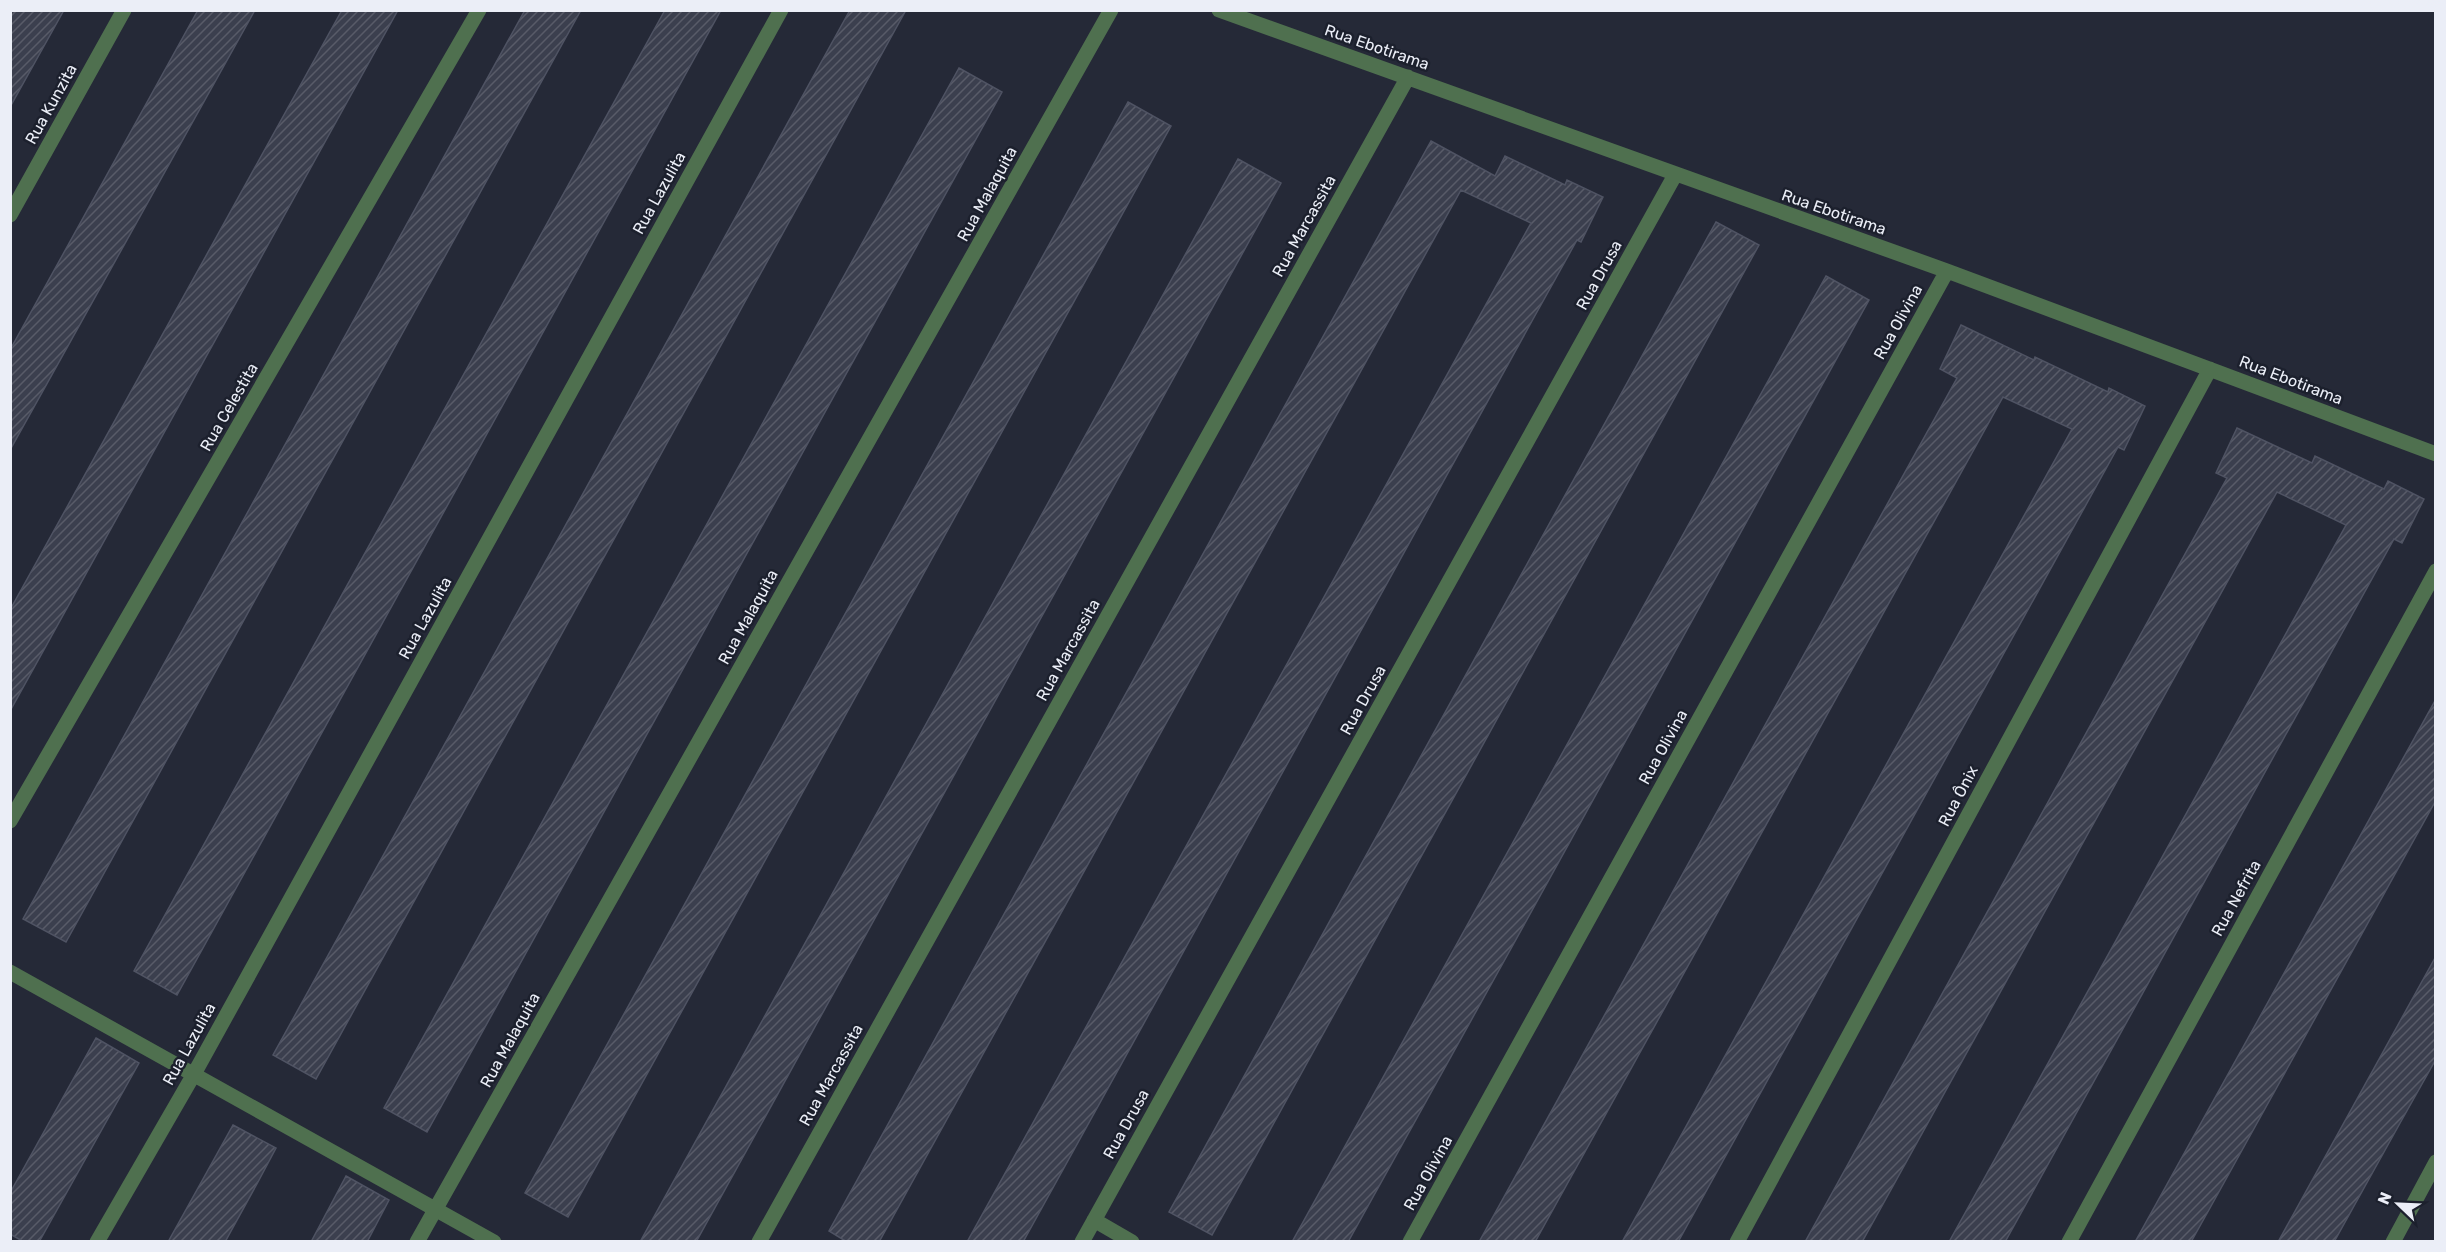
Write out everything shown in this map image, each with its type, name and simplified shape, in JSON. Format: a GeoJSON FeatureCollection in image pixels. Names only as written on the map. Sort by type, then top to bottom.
{"type":"FeatureCollection","features":[{"type":"Feature","properties":{"kind":"street","name":"Rua Kunzita"},"geometry":{"type":"LineString","coordinates":[[10,215],[124,10]]}},
{"type":"Feature","properties":{"kind":"street","name":"Rua Celestita"},"geometry":{"type":"LineString","coordinates":[[10,821],[479,10]]}},
{"type":"Feature","properties":{"kind":"street","name":"Rua Lazulita"},"geometry":{"type":"LineString","coordinates":[[97,1242],[194,1074],[781,10]]}},
{"type":"Feature","properties":{"kind":"street","name":"Rua Malaquita"},"geometry":{"type":"LineString","coordinates":[[417,1242],[1111,10]]}},
{"type":"Feature","properties":{"kind":"street","name":"Rua Ebotirama"},"geometry":{"type":"LineString","coordinates":[[1219,10],[1947,271],[2436,454]]}},
{"type":"Feature","properties":{"kind":"street","name":"Rua Marcassita"},"geometry":{"type":"LineString","coordinates":[[759,1242],[1408,77]]}},
{"type":"Feature","properties":{"kind":"street","name":"Rua Drusa"},"geometry":{"type":"LineString","coordinates":[[1082,1242],[1676,175]]}},
{"type":"Feature","properties":{"kind":"street","name":"Rua Olivina"},"geometry":{"type":"LineString","coordinates":[[1410,1242],[1947,271]]}},
{"type":"Feature","properties":{"kind":"street","name":"Rua Ônix"},"geometry":{"type":"LineString","coordinates":[[1737,1242],[2210,369]]}},
{"type":"Feature","properties":{"kind":"street","name":"Rua Nefrita"},"geometry":{"type":"LineString","coordinates":[[2068,1242],[2436,571]]}},
{"type":"Feature","properties":{"kind":"street"},"geometry":{"type":"LineString","coordinates":[[10,972],[494,1242]]}},
{"type":"Feature","properties":{"kind":"street"},"geometry":{"type":"LineString","coordinates":[[2393,1242],[2436,1162]]}},
{"type":"Feature","properties":{"kind":"street"},"geometry":{"type":"LineString","coordinates":[[1094,1220],[1132,1242]]}},
{"type":"Feature","properties":{"kind":"building"},"geometry":{"type":"Polygon","coordinates":[[[10,10],[64,10],[10,107],[10,10]]]}},
{"type":"Feature","properties":{"kind":"building"},"geometry":{"type":"Polygon","coordinates":[[[198,10],[255,10],[10,450],[10,350],[198,10]]]}},
{"type":"Feature","properties":{"kind":"building"},"geometry":{"type":"Polygon","coordinates":[[[342,10],[398,10],[10,711],[10,610],[342,10]]]}},
{"type":"Feature","properties":{"kind":"building"},"geometry":{"type":"Polygon","coordinates":[[[525,10],[581,10],[66,942],[23,919],[525,10]]]}},
{"type":"Feature","properties":{"kind":"building"},"geometry":{"type":"Polygon","coordinates":[[[665,10],[721,10],[177,995],[134,971],[665,10]]]}},
{"type":"Feature","properties":{"kind":"building"},"geometry":{"type":"Polygon","coordinates":[[[850,10],[906,10],[316,1079],[273,1055],[850,10]]]}},
{"type":"Feature","properties":{"kind":"building"},"geometry":{"type":"Polygon","coordinates":[[[959,68],[1002,92],[427,1132],[384,1108],[959,68]]]}},
{"type":"Feature","properties":{"kind":"building"},"geometry":{"type":"Polygon","coordinates":[[[1128,102],[1171,126],[568,1217],[525,1193],[1128,102]]]}},
{"type":"Feature","properties":{"kind":"building"},"geometry":{"type":"Polygon","coordinates":[[[1431,141],[1495,176],[1505,156],[1565,185],[1567,180],[1603,197],[1581,242],[1577,240],[1023,1242],[967,1242],[1531,223],[1461,190],[879,1242],[847,1242],[829,1231],[1431,141]]]}},
{"type":"Feature","properties":{"kind":"building"},"geometry":{"type":"Polygon","coordinates":[[[1238,159],[1281,183],[1262,218],[696,1242],[640,1242],[1238,159]]]}},
{"type":"Feature","properties":{"kind":"building"},"geometry":{"type":"Polygon","coordinates":[[[1716,222],[1759,245],[1212,1235],[1169,1212],[1716,222]]]}},
{"type":"Feature","properties":{"kind":"building"},"geometry":{"type":"Polygon","coordinates":[[[1826,276],[1869,300],[1508,954],[1348,1242],[1292,1242],[1826,276]]]}},
{"type":"Feature","properties":{"kind":"building"},"geometry":{"type":"Polygon","coordinates":[[[1961,325],[2034,360],[2035,357],[2108,392],[2109,388],[2145,406],[2124,450],[2118,447],[1678,1242],[1622,1242],[2072,429],[2003,397],[1535,1242],[1479,1242],[1957,378],[1940,369],[1961,325]]]}},
{"type":"Feature","properties":{"kind":"building"},"geometry":{"type":"Polygon","coordinates":[[[2237,428],[2312,463],[2315,456],[2384,489],[2388,481],[2424,499],[2402,543],[2394,539],[2005,1242],[1949,1242],[2346,525],[2277,492],[1862,1242],[1805,1242],[2227,478],[2216,473],[2237,428]]]}},
{"type":"Feature","properties":{"kind":"building"},"geometry":{"type":"Polygon","coordinates":[[[2436,699],[2436,800],[2210,1208],[2191,1242],[2135,1242],[2436,699]]]}},
{"type":"Feature","properties":{"kind":"building"},"geometry":{"type":"Polygon","coordinates":[[[2436,956],[2436,1059],[2334,1242],[2278,1242],[2436,956]]]}},
{"type":"Feature","properties":{"kind":"building"},"geometry":{"type":"Polygon","coordinates":[[[96,1038],[139,1063],[39,1242],[24,1242],[10,1234],[10,1193],[96,1038]]]}},
{"type":"Feature","properties":{"kind":"building"},"geometry":{"type":"Polygon","coordinates":[[[233,1125],[276,1148],[225,1242],[168,1242],[233,1125]]]}},
{"type":"Feature","properties":{"kind":"building"},"geometry":{"type":"Polygon","coordinates":[[[346,1176],[389,1200],[367,1242],[311,1242],[346,1176]]]}}]}
